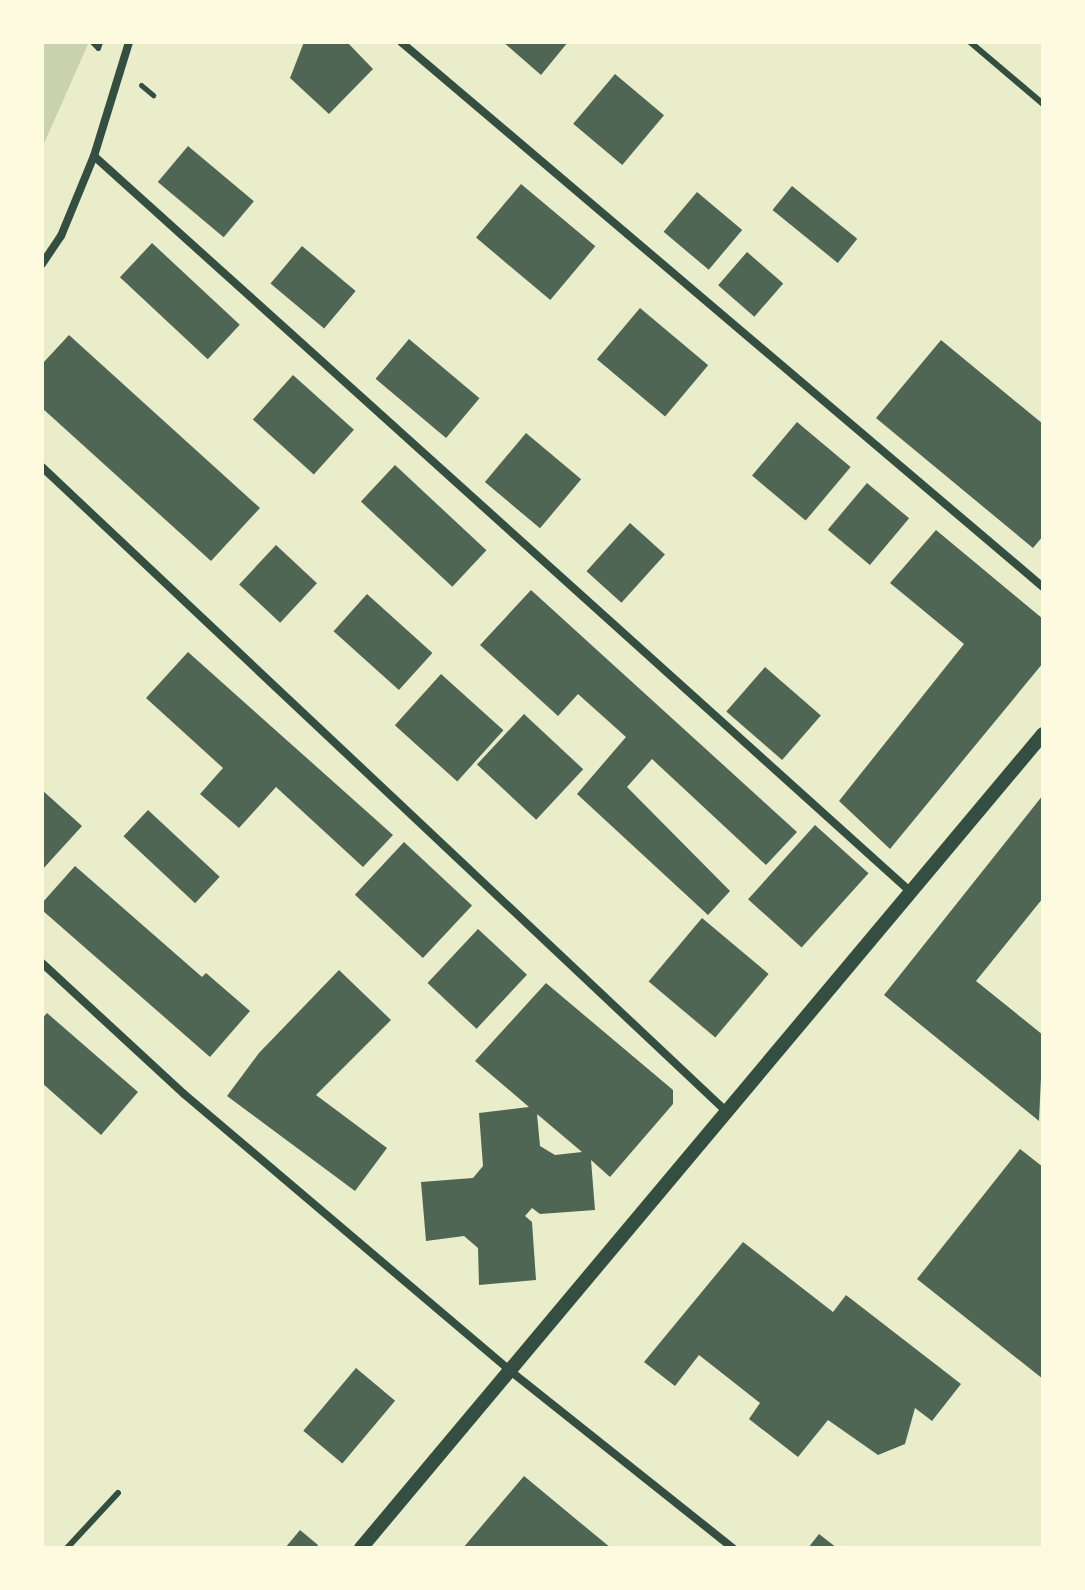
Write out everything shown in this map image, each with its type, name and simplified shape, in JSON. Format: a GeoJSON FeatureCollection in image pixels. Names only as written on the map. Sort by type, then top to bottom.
{"type":"FeatureCollection","features":[{"type":"Feature","properties":{"kind":"street"},"geometry":{"type":"LineString","coordinates":[[42,264],[61,236],[94,156],[129,42]]}},
{"type":"Feature","properties":{"kind":"street"},"geometry":{"type":"LineString","coordinates":[[401,42],[1043,587]]}},
{"type":"Feature","properties":{"kind":"street"},"geometry":{"type":"LineString","coordinates":[[94,156],[913,894]]}},
{"type":"Feature","properties":{"kind":"street"},"geometry":{"type":"LineString","coordinates":[[42,467],[727,1112]]}},
{"type":"Feature","properties":{"kind":"street"},"geometry":{"type":"LineString","coordinates":[[361,1548],[913,894],[1043,734]]}},
{"type":"Feature","properties":{"kind":"street"},"geometry":{"type":"LineString","coordinates":[[42,963],[184,1094],[509,1370],[733,1548]]}},
{"type":"Feature","properties":{"kind":"lane"},"geometry":{"type":"LineString","coordinates":[[970,42],[1043,104]]}},
{"type":"Feature","properties":{"kind":"lane"},"geometry":{"type":"LineString","coordinates":[[67,1548],[118,1493]]}},
{"type":"Feature","properties":{"kind":"path"},"geometry":{"type":"LineString","coordinates":[[92,42],[98,48],[100,42]]}},
{"type":"Feature","properties":{"kind":"green space"},"geometry":{"type":"Polygon","coordinates":[[[42,42],[89,42],[42,148],[42,42]]]}},
{"type":"Feature","properties":{"kind":"building"},"geometry":{"type":"Polygon","coordinates":[[[304,42],[347,42],[373,69],[329,114],[290,78],[304,42]]]}},
{"type":"Feature","properties":{"kind":"building"},"geometry":{"type":"Polygon","coordinates":[[[503,42],[568,42],[541,75],[503,42]]]}},
{"type":"Feature","properties":{"kind":"building"},"geometry":{"type":"Polygon","coordinates":[[[615,74],[664,115],[622,165],[573,124],[615,74]]]}},
{"type":"Feature","properties":{"kind":"building"},"geometry":{"type":"Polygon","coordinates":[[[188,146],[254,201],[224,237],[158,182],[188,146]]]}},
{"type":"Feature","properties":{"kind":"building"},"geometry":{"type":"Polygon","coordinates":[[[521,184],[595,246],[550,300],[476,238],[521,184]]]}},
{"type":"Feature","properties":{"kind":"building"},"geometry":{"type":"Polygon","coordinates":[[[792,186],[857,239],[838,263],[772,210],[792,186]]]}},
{"type":"Feature","properties":{"kind":"building"},"geometry":{"type":"Polygon","coordinates":[[[697,192],[742,230],[709,270],[664,232],[697,192]]]}},
{"type":"Feature","properties":{"kind":"building"},"geometry":{"type":"Polygon","coordinates":[[[152,243],[240,325],[208,359],[120,277],[152,243]]]}},
{"type":"Feature","properties":{"kind":"building"},"geometry":{"type":"Polygon","coordinates":[[[302,246],[356,291],[324,329],[271,284],[302,246]]]}},
{"type":"Feature","properties":{"kind":"building"},"geometry":{"type":"Polygon","coordinates":[[[747,252],[783,283],[754,317],[718,285],[747,252]]]}},
{"type":"Feature","properties":{"kind":"building"},"geometry":{"type":"Polygon","coordinates":[[[640,308],[708,365],[665,417],[597,359],[640,308]]]}},
{"type":"Feature","properties":{"kind":"building"},"geometry":{"type":"Polygon","coordinates":[[[69,335],[260,508],[211,561],[42,408],[42,364],[69,335]]]}},
{"type":"Feature","properties":{"kind":"building"},"geometry":{"type":"Polygon","coordinates":[[[409,339],[479,398],[446,438],[376,379],[409,339]]]}},
{"type":"Feature","properties":{"kind":"building"},"geometry":{"type":"Polygon","coordinates":[[[941,340],[1043,424],[1043,536],[1033,548],[876,418],[941,340]]]}},
{"type":"Feature","properties":{"kind":"building"},"geometry":{"type":"Polygon","coordinates":[[[293,375],[354,430],[314,474],[253,420],[293,375]]]}},
{"type":"Feature","properties":{"kind":"building"},"geometry":{"type":"Polygon","coordinates":[[[797,422],[851,467],[806,521],[752,476],[797,422]]]}},
{"type":"Feature","properties":{"kind":"building"},"geometry":{"type":"Polygon","coordinates":[[[526,433],[581,479],[540,528],[485,482],[526,433]]]}},
{"type":"Feature","properties":{"kind":"building"},"geometry":{"type":"Polygon","coordinates":[[[395,465],[486,550],[452,587],[361,502],[395,465]]]}},
{"type":"Feature","properties":{"kind":"building"},"geometry":{"type":"Polygon","coordinates":[[[867,483],[909,518],[870,565],[828,530],[867,483]]]}},
{"type":"Feature","properties":{"kind":"building"},"geometry":{"type":"Polygon","coordinates":[[[630,523],[665,554],[621,603],[587,571],[630,523]]]}},
{"type":"Feature","properties":{"kind":"building"},"geometry":{"type":"Polygon","coordinates":[[[936,530],[1043,619],[1043,663],[890,849],[839,801],[964,644],[890,583],[936,530]]]}},
{"type":"Feature","properties":{"kind":"building"},"geometry":{"type":"Polygon","coordinates":[[[276,545],[317,583],[280,623],[239,584],[276,545]]]}},
{"type":"Feature","properties":{"kind":"building"},"geometry":{"type":"Polygon","coordinates":[[[531,590],[797,832],[766,865],[652,759],[627,787],[730,891],[708,915],[577,794],[626,737],[578,694],[558,716],[480,645],[531,590]]]}},
{"type":"Feature","properties":{"kind":"building"},"geometry":{"type":"Polygon","coordinates":[[[367,594],[432,653],[399,690],[334,631],[367,594]]]}},
{"type":"Feature","properties":{"kind":"building"},"geometry":{"type":"Polygon","coordinates":[[[188,652],[393,835],[363,867],[276,787],[239,828],[200,794],[223,768],[146,698],[188,652]]]}},
{"type":"Feature","properties":{"kind":"building"},"geometry":{"type":"Polygon","coordinates":[[[765,667],[821,716],[782,760],[726,712],[765,667]]]}},
{"type":"Feature","properties":{"kind":"building"},"geometry":{"type":"Polygon","coordinates":[[[441,674],[503,730],[457,781],[395,725],[441,674]]]}},
{"type":"Feature","properties":{"kind":"building"},"geometry":{"type":"Polygon","coordinates":[[[524,714],[583,769],[536,820],[477,764],[524,714]]]}},
{"type":"Feature","properties":{"kind":"building"},"geometry":{"type":"Polygon","coordinates":[[[42,790],[82,826],[42,870],[42,790]]]}},
{"type":"Feature","properties":{"kind":"building"},"geometry":{"type":"Polygon","coordinates":[[[1043,795],[1043,898],[976,981],[1043,1035],[1039,1121],[884,995],[1043,795]]]}},
{"type":"Feature","properties":{"kind":"building"},"geometry":{"type":"Polygon","coordinates":[[[148,810],[220,877],[195,903],[123,836],[148,810]]]}},
{"type":"Feature","properties":{"kind":"building"},"geometry":{"type":"Polygon","coordinates":[[[815,825],[869,873],[802,947],[748,899],[815,825]]]}},
{"type":"Feature","properties":{"kind":"building"},"geometry":{"type":"Polygon","coordinates":[[[404,842],[472,905],[423,958],[355,895],[404,842]]]}},
{"type":"Feature","properties":{"kind":"building"},"geometry":{"type":"Polygon","coordinates":[[[75,866],[202,977],[206,973],[250,1011],[210,1057],[42,910],[42,903],[75,866]]]}},
{"type":"Feature","properties":{"kind":"building"},"geometry":{"type":"Polygon","coordinates":[[[702,918],[769,974],[715,1038],[649,982],[702,918]]]}},
{"type":"Feature","properties":{"kind":"building"},"geometry":{"type":"Polygon","coordinates":[[[478,929],[527,975],[477,1029],[428,983],[478,929]]]}},
{"type":"Feature","properties":{"kind":"building"},"geometry":{"type":"Polygon","coordinates":[[[339,970],[391,1020],[316,1095],[387,1148],[355,1191],[227,1096],[259,1053],[339,970]]]}},
{"type":"Feature","properties":{"kind":"building"},"geometry":{"type":"Polygon","coordinates":[[[546,983],[673,1090],[673,1104],[610,1177],[591,1160],[595,1210],[540,1214],[532,1208],[525,1216],[532,1222],[536,1280],[479,1285],[478,1248],[464,1236],[426,1241],[421,1182],[473,1178],[483,1166],[479,1113],[529,1107],[475,1061],[546,983]],[[537,1114],[540,1146],[555,1155],[582,1152],[537,1114]]]}},
{"type":"Feature","properties":{"kind":"building"},"geometry":{"type":"Polygon","coordinates":[[[47,1013],[138,1092],[101,1135],[42,1083],[42,1019],[47,1013]]]}},
{"type":"Feature","properties":{"kind":"building"},"geometry":{"type":"Polygon","coordinates":[[[1020,1149],[1043,1167],[1043,1379],[917,1279],[1020,1149]]]}},
{"type":"Feature","properties":{"kind":"building"},"geometry":{"type":"Polygon","coordinates":[[[743,1242],[833,1312],[846,1295],[961,1384],[932,1421],[915,1408],[905,1444],[878,1455],[828,1420],[798,1457],[749,1419],[760,1403],[699,1355],[675,1386],[644,1362],[743,1242]]]}},
{"type":"Feature","properties":{"kind":"building"},"geometry":{"type":"Polygon","coordinates":[[[356,1368],[395,1401],[342,1464],[303,1431],[356,1368]]]}},
{"type":"Feature","properties":{"kind":"building"},"geometry":{"type":"Polygon","coordinates":[[[524,1476],[577,1520],[611,1548],[463,1548],[524,1476]]]}},
{"type":"Feature","properties":{"kind":"building"},"geometry":{"type":"Polygon","coordinates":[[[300,1530],[318,1545],[316,1548],[285,1548],[300,1530]]]}},
{"type":"Feature","properties":{"kind":"building"},"geometry":{"type":"Polygon","coordinates":[[[819,1534],[837,1548],[808,1548],[819,1534]]]}}]}
